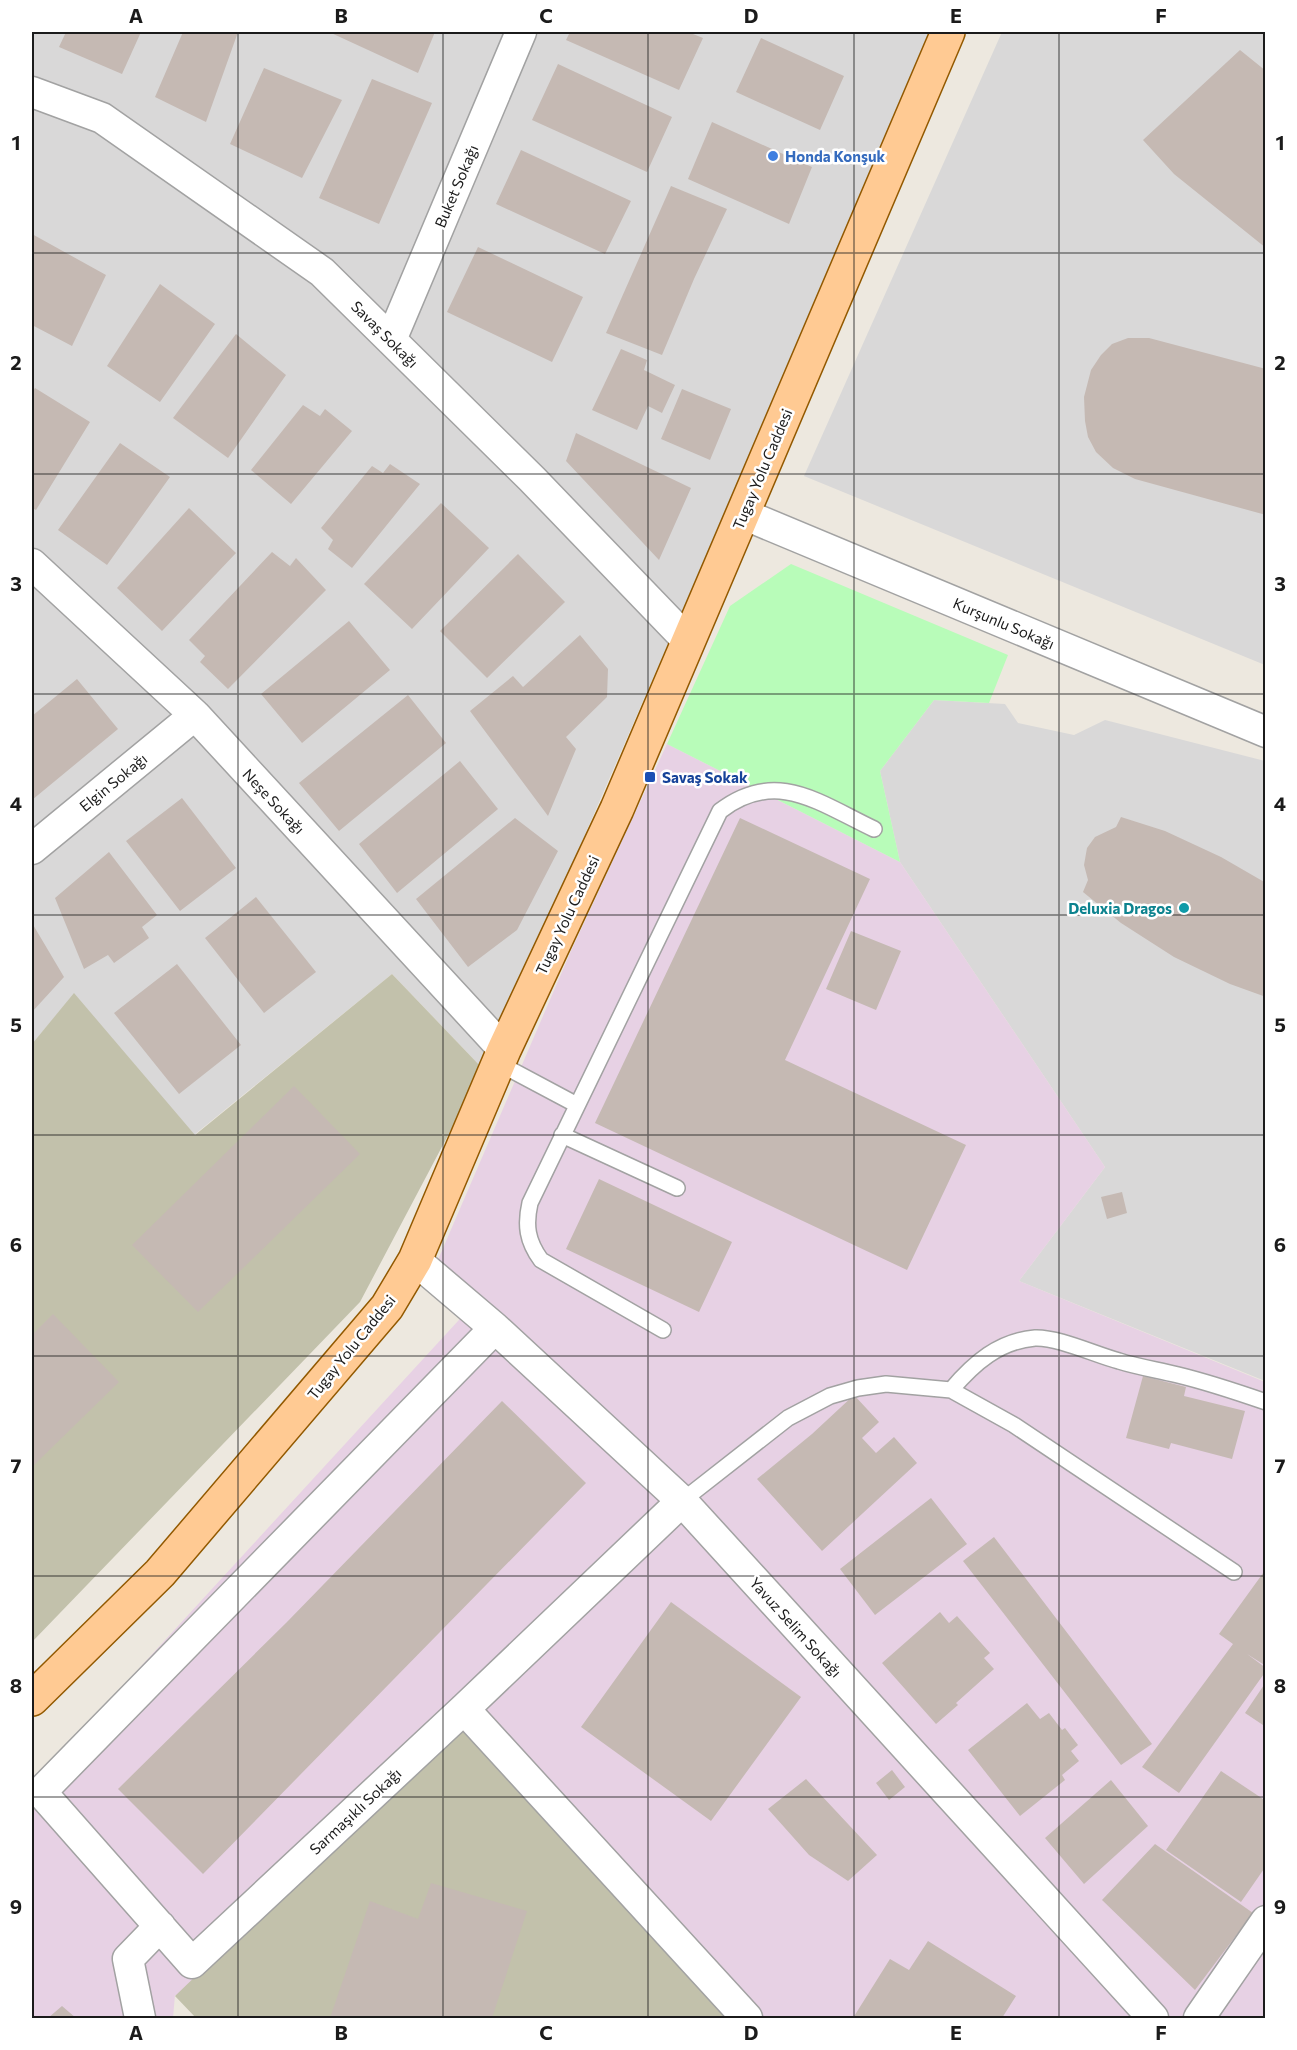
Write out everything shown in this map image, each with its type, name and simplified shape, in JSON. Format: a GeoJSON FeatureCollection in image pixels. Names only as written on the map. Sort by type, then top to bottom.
{"type":"FeatureCollection","features":[{"type":"Feature","properties":{"kind":"main road","name":"Tugay Yolu Caddesi"},"geometry":{"type":"LineString","coordinates":[[32,1699],[159,1573],[387,1307],[415,1260],[501,1056],[617,809],[948,32]]}},
{"type":"Feature","properties":{"kind":"street","name":"Buket Sokağı"},"geometry":{"type":"LineString","coordinates":[[391,340],[521,32]]}},
{"type":"Feature","properties":{"kind":"street","name":"Savaş Sokağı"},"geometry":{"type":"LineString","coordinates":[[32,92],[102,118],[322,272],[532,479],[689,642]]}},
{"type":"Feature","properties":{"kind":"street","name":"Kurşunlu Sokağı"},"geometry":{"type":"LineString","coordinates":[[743,514],[1266,732]]}},
{"type":"Feature","properties":{"kind":"street","name":"Neşe Sokağı"},"geometry":{"type":"LineString","coordinates":[[32,564],[195,715],[501,1056]]}},
{"type":"Feature","properties":{"kind":"street","name":"Elgin Sokağı"},"geometry":{"type":"LineString","coordinates":[[32,849],[195,715]]}},
{"type":"Feature","properties":{"kind":"street","name":"Yavuz Selim Sokağı"},"geometry":{"type":"LineString","coordinates":[[415,1260],[495,1328],[682,1501],[1153,2019]]}},
{"type":"Feature","properties":{"kind":"street","name":"Sarmaşıklı Sokağı"},"geometry":{"type":"LineString","coordinates":[[495,1328],[40,1792],[192,1963],[682,1501]]}},
{"type":"Feature","properties":{"kind":"street"},"geometry":{"type":"LineString","coordinates":[[464,1709],[747,2019]]}},
{"type":"Feature","properties":{"kind":"street"},"geometry":{"type":"LineString","coordinates":[[1200,2019],[1266,1921]]}},
{"type":"Feature","properties":{"kind":"street"},"geometry":{"type":"LineString","coordinates":[[140,2019],[128,1959],[160,1926]]}},
{"type":"Feature","properties":{"kind":"lane"},"geometry":{"type":"LineString","coordinates":[[663,1330],[541,1260],[528,1236],[526,1220],[530,1203],[720,811],[744,795],[760,791],[792,791],[874,829]]}},
{"type":"Feature","properties":{"kind":"lane"},"geometry":{"type":"LineString","coordinates":[[501,1056],[577,1105]]}},
{"type":"Feature","properties":{"kind":"lane"},"geometry":{"type":"LineString","coordinates":[[562,1135],[677,1188]]}},
{"type":"Feature","properties":{"kind":"lane"},"geometry":{"type":"LineString","coordinates":[[951,1390],[970,1368],[985,1357],[1018,1341],[1037,1338],[1054,1339],[1090,1353],[1186,1377],[1266,1402]]}},
{"type":"Feature","properties":{"kind":"lane"},"geometry":{"type":"LineString","coordinates":[[682,1501],[788,1418],[830,1396],[858,1388],[886,1384],[951,1390],[1014,1425],[1234,1572]]}},
{"type":"Feature","properties":{"kind":"shaded area"},"geometry":{"type":"Polygon","coordinates":[[[32,32],[934,32],[483,1069],[392,974],[194,1135],[74,994],[32,1044],[32,32]]]}},
{"type":"Feature","properties":{"kind":"shaded area"},"geometry":{"type":"Polygon","coordinates":[[[1002,32],[1265,32],[1265,665],[804,476],[1002,32]]]}},
{"type":"Feature","properties":{"kind":"shaded area"},"geometry":{"type":"Polygon","coordinates":[[[934,700],[1005,704],[1018,723],[1074,735],[1105,720],[1265,761],[1265,1381],[1019,1281],[1105,1167],[900,862],[880,771],[934,700]]]}},
{"type":"Feature","properties":{"kind":"shaded area"},"geometry":{"type":"Polygon","coordinates":[[[667,744],[900,862],[1105,1167],[1019,1281],[1265,1382],[1265,2018],[752,2018],[175,1995],[173,2018],[32,2018],[32,1785],[469,1309],[434,1269],[571,951],[667,744]]]}},
{"type":"Feature","properties":{"kind":"shaded area"},"geometry":{"type":"Polygon","coordinates":[[[392,974],[483,1069],[360,1302],[32,1642],[32,1044],[74,993],[195,1135],[392,974]]]}},
{"type":"Feature","properties":{"kind":"shaded area"},"geometry":{"type":"Polygon","coordinates":[[[473,1709],[752,2018],[196,2018],[175,1996],[473,1709]]]}},
{"type":"Feature","properties":{"kind":"green space"},"geometry":{"type":"Polygon","coordinates":[[[791,564],[1008,655],[989,703],[934,700],[880,771],[900,862],[667,744],[730,606],[791,564]]]}},
{"type":"Feature","properties":{"kind":"building"},"geometry":{"type":"Polygon","coordinates":[[[66,32],[141,32],[122,74],[59,47],[66,32]]]}},
{"type":"Feature","properties":{"kind":"building"},"geometry":{"type":"Polygon","coordinates":[[[183,32],[238,32],[206,122],[155,97],[183,32]]]}},
{"type":"Feature","properties":{"kind":"building"},"geometry":{"type":"Polygon","coordinates":[[[329,32],[435,32],[418,73],[329,32]]]}},
{"type":"Feature","properties":{"kind":"building"},"geometry":{"type":"Polygon","coordinates":[[[570,32],[688,32],[703,38],[679,90],[566,40],[570,32]]]}},
{"type":"Feature","properties":{"kind":"building"},"geometry":{"type":"Polygon","coordinates":[[[761,38],[844,76],[820,130],[736,92],[761,38]]]}},
{"type":"Feature","properties":{"kind":"building"},"geometry":{"type":"Polygon","coordinates":[[[1240,50],[1266,71],[1266,248],[1174,174],[1143,140],[1240,50]]]}},
{"type":"Feature","properties":{"kind":"building"},"geometry":{"type":"Polygon","coordinates":[[[558,64],[672,117],[647,172],[532,120],[558,64]]]}},
{"type":"Feature","properties":{"kind":"building"},"geometry":{"type":"Polygon","coordinates":[[[264,68],[342,100],[302,178],[230,144],[264,68]]]}},
{"type":"Feature","properties":{"kind":"building"},"geometry":{"type":"Polygon","coordinates":[[[372,79],[432,103],[379,224],[319,198],[372,79]]]}},
{"type":"Feature","properties":{"kind":"building"},"geometry":{"type":"Polygon","coordinates":[[[712,122],[812,167],[789,224],[688,179],[712,122]]]}},
{"type":"Feature","properties":{"kind":"building"},"geometry":{"type":"Polygon","coordinates":[[[521,150],[631,201],[605,254],[496,204],[521,150]]]}},
{"type":"Feature","properties":{"kind":"building"},"geometry":{"type":"Polygon","coordinates":[[[671,186],[727,209],[662,355],[606,333],[671,186]]]}},
{"type":"Feature","properties":{"kind":"building"},"geometry":{"type":"Polygon","coordinates":[[[32,234],[106,275],[72,346],[32,325],[32,234]]]}},
{"type":"Feature","properties":{"kind":"building"},"geometry":{"type":"Polygon","coordinates":[[[478,247],[583,297],[552,362],[447,312],[478,247]]]}},
{"type":"Feature","properties":{"kind":"building"},"geometry":{"type":"Polygon","coordinates":[[[160,284],[215,324],[160,402],[107,366],[160,284]]]}},
{"type":"Feature","properties":{"kind":"building"},"geometry":{"type":"Polygon","coordinates":[[[236,334],[286,375],[228,458],[173,418],[236,334]]]}},
{"type":"Feature","properties":{"kind":"building"},"geometry":{"type":"Polygon","coordinates":[[[1128,338],[1149,338],[1266,369],[1266,515],[1135,479],[1113,468],[1096,452],[1088,437],[1085,421],[1084,397],[1091,370],[1112,344],[1128,338]]]}},
{"type":"Feature","properties":{"kind":"building"},"geometry":{"type":"Polygon","coordinates":[[[621,349],[647,360],[644,370],[675,385],[662,413],[648,406],[637,430],[592,410],[621,349]]]}},
{"type":"Feature","properties":{"kind":"building"},"geometry":{"type":"Polygon","coordinates":[[[35,388],[90,422],[36,510],[32,508],[32,393],[35,388]]]}},
{"type":"Feature","properties":{"kind":"building"},"geometry":{"type":"Polygon","coordinates":[[[682,389],[731,409],[710,460],[661,439],[682,389]]]}},
{"type":"Feature","properties":{"kind":"building"},"geometry":{"type":"Polygon","coordinates":[[[303,405],[320,416],[325,409],[352,431],[291,504],[251,470],[303,405]]]}},
{"type":"Feature","properties":{"kind":"building"},"geometry":{"type":"Polygon","coordinates":[[[576,433],[691,488],[659,560],[566,461],[576,433]]]}},
{"type":"Feature","properties":{"kind":"building"},"geometry":{"type":"Polygon","coordinates":[[[120,443],[170,477],[107,565],[58,530],[120,443]]]}},
{"type":"Feature","properties":{"kind":"building"},"geometry":{"type":"Polygon","coordinates":[[[390,464],[420,484],[352,568],[328,549],[333,540],[321,528],[372,466],[383,473],[390,464]]]}},
{"type":"Feature","properties":{"kind":"building"},"geometry":{"type":"Polygon","coordinates":[[[441,503],[489,548],[412,629],[364,584],[441,503]]]}},
{"type":"Feature","properties":{"kind":"building"},"geometry":{"type":"Polygon","coordinates":[[[189,508],[236,553],[162,631],[117,588],[189,508]]]}},
{"type":"Feature","properties":{"kind":"building"},"geometry":{"type":"Polygon","coordinates":[[[272,552],[290,566],[296,558],[326,590],[228,689],[200,662],[205,656],[189,640],[272,552]]]}},
{"type":"Feature","properties":{"kind":"building"},"geometry":{"type":"Polygon","coordinates":[[[518,554],[565,602],[487,678],[440,631],[518,554]]]}},
{"type":"Feature","properties":{"kind":"building"},"geometry":{"type":"Polygon","coordinates":[[[349,621],[390,670],[302,743],[261,694],[349,621]]]}},
{"type":"Feature","properties":{"kind":"building"},"geometry":{"type":"Polygon","coordinates":[[[580,635],[608,669],[607,697],[566,737],[576,749],[548,816],[470,711],[513,676],[523,687],[580,635]]]}},
{"type":"Feature","properties":{"kind":"building"},"geometry":{"type":"Polygon","coordinates":[[[77,679],[118,729],[32,800],[32,716],[77,679]]]}},
{"type":"Feature","properties":{"kind":"building"},"geometry":{"type":"Polygon","coordinates":[[[408,695],[446,743],[339,831],[299,783],[408,695]]]}},
{"type":"Feature","properties":{"kind":"building"},"geometry":{"type":"Polygon","coordinates":[[[460,761],[498,809],[397,893],[359,844],[460,761]]]}},
{"type":"Feature","properties":{"kind":"building"},"geometry":{"type":"Polygon","coordinates":[[[182,798],[236,868],[180,911],[126,841],[182,798]]]}},
{"type":"Feature","properties":{"kind":"building","name":"Deluxia Dragos"},"geometry":{"type":"Polygon","coordinates":[[[1121,817],[1165,831],[1221,857],[1266,883],[1266,997],[1230,984],[1174,957],[1121,923],[1083,892],[1088,880],[1084,865],[1087,848],[1095,837],[1116,827],[1121,817]]]}},
{"type":"Feature","properties":{"kind":"building"},"geometry":{"type":"Polygon","coordinates":[[[515,818],[558,851],[517,930],[468,967],[416,899],[515,818]]]}},
{"type":"Feature","properties":{"kind":"building"},"geometry":{"type":"Polygon","coordinates":[[[740,818],[870,879],[785,1060],[966,1145],[907,1270],[595,1123],[740,818]]]}},
{"type":"Feature","properties":{"kind":"building"},"geometry":{"type":"Polygon","coordinates":[[[109,852],[157,915],[142,927],[149,938],[114,963],[108,955],[84,969],[55,898],[109,852]]]}},
{"type":"Feature","properties":{"kind":"building"},"geometry":{"type":"Polygon","coordinates":[[[256,897],[316,972],[264,1013],[205,938],[256,897]]]}},
{"type":"Feature","properties":{"kind":"building"},"geometry":{"type":"Polygon","coordinates":[[[32,923],[64,977],[32,1012],[32,923]]]}},
{"type":"Feature","properties":{"kind":"building"},"geometry":{"type":"Polygon","coordinates":[[[851,931],[901,951],[876,1010],[826,989],[851,931]]]}},
{"type":"Feature","properties":{"kind":"building"},"geometry":{"type":"Polygon","coordinates":[[[177,964],[241,1045],[179,1094],[114,1013],[177,964]]]}},
{"type":"Feature","properties":{"kind":"building"},"geometry":{"type":"Polygon","coordinates":[[[294,1086],[360,1154],[198,1312],[132,1245],[294,1086]]]}},
{"type":"Feature","properties":{"kind":"building"},"geometry":{"type":"Polygon","coordinates":[[[599,1179],[732,1242],[699,1312],[566,1249],[599,1179]]]}},
{"type":"Feature","properties":{"kind":"building"},"geometry":{"type":"Polygon","coordinates":[[[1122,1192],[1127,1213],[1107,1219],[1101,1197],[1122,1192]]]}},
{"type":"Feature","properties":{"kind":"building"},"geometry":{"type":"Polygon","coordinates":[[[53,1314],[119,1382],[32,1467],[32,1335],[53,1314]]]}},
{"type":"Feature","properties":{"kind":"building"},"geometry":{"type":"Polygon","coordinates":[[[1143,1376],[1186,1387],[1184,1396],[1245,1411],[1232,1459],[1171,1443],[1169,1449],[1126,1438],[1143,1376]]]}},
{"type":"Feature","properties":{"kind":"building"},"geometry":{"type":"Polygon","coordinates":[[[854,1395],[879,1422],[862,1438],[876,1453],[894,1437],[917,1463],[822,1551],[757,1479],[812,1434],[854,1395]]]}},
{"type":"Feature","properties":{"kind":"building"},"geometry":{"type":"Polygon","coordinates":[[[502,1401],[586,1483],[203,1874],[118,1789],[287,1622],[502,1401]]]}},
{"type":"Feature","properties":{"kind":"building"},"geometry":{"type":"Polygon","coordinates":[[[931,1498],[967,1544],[875,1615],[840,1569],[931,1498]]]}},
{"type":"Feature","properties":{"kind":"building"},"geometry":{"type":"Polygon","coordinates":[[[994,1537],[1152,1744],[1121,1765],[963,1561],[994,1537]]]}},
{"type":"Feature","properties":{"kind":"building"},"geometry":{"type":"Polygon","coordinates":[[[1266,1569],[1266,1666],[1247,1654],[1266,1668],[1266,1671],[1179,1793],[1142,1767],[1233,1644],[1219,1634],[1266,1569]]]}},
{"type":"Feature","properties":{"kind":"building"},"geometry":{"type":"Polygon","coordinates":[[[671,1602],[801,1697],[711,1821],[581,1727],[671,1602]]]}},
{"type":"Feature","properties":{"kind":"building"},"geometry":{"type":"Polygon","coordinates":[[[940,1612],[949,1623],[957,1616],[990,1653],[984,1658],[994,1669],[936,1724],[882,1663],[940,1612]]]}},
{"type":"Feature","properties":{"kind":"building"},"geometry":{"type":"Polygon","coordinates":[[[1266,1682],[1266,1727],[1245,1713],[1266,1682]]]}},
{"type":"Feature","properties":{"kind":"building"},"geometry":{"type":"Polygon","coordinates":[[[1027,1703],[1040,1719],[1049,1713],[1062,1730],[1065,1728],[1078,1745],[1071,1751],[1079,1761],[1062,1775],[1065,1780],[1020,1816],[968,1750],[1027,1703]]]}},
{"type":"Feature","properties":{"kind":"building"},"geometry":{"type":"Polygon","coordinates":[[[892,1770],[905,1787],[889,1800],[876,1783],[892,1770]]]}},
{"type":"Feature","properties":{"kind":"building"},"geometry":{"type":"Polygon","coordinates":[[[1221,1771],[1266,1801],[1266,1866],[1241,1902],[1166,1850],[1221,1771]]]}},
{"type":"Feature","properties":{"kind":"building"},"geometry":{"type":"Polygon","coordinates":[[[806,1779],[877,1855],[848,1881],[809,1855],[768,1809],[806,1779]]]}},
{"type":"Feature","properties":{"kind":"building"},"geometry":{"type":"Polygon","coordinates":[[[1111,1780],[1148,1826],[1084,1884],[1045,1838],[1111,1780]]]}},
{"type":"Feature","properties":{"kind":"building"},"geometry":{"type":"Polygon","coordinates":[[[1155,1844],[1253,1913],[1195,1990],[1102,1900],[1155,1844]]]}},
{"type":"Feature","properties":{"kind":"building"},"geometry":{"type":"Polygon","coordinates":[[[431,1883],[527,1911],[492,2018],[330,2018],[370,1901],[418,1919],[431,1883]]]}},
{"type":"Feature","properties":{"kind":"building"},"geometry":{"type":"Polygon","coordinates":[[[928,1941],[1016,1996],[1002,2018],[853,2018],[890,1959],[909,1970],[928,1941]]]}},
{"type":"Feature","properties":{"kind":"building"},"geometry":{"type":"Polygon","coordinates":[[[62,2006],[76,2018],[48,2018],[62,2006]]]}},
{"type":"Feature","properties":{"kind":"place","name":"Honda Konşuk"},"geometry":{"type":"Point","coordinates":[773,156]}},
{"type":"Feature","properties":{"kind":"place","name":"Savaş Sokak"},"geometry":{"type":"Point","coordinates":[650,777]}},
{"type":"Feature","properties":{"kind":"place","name":"Deluxia Dragos"},"geometry":{"type":"Point","coordinates":[1184,908]}}]}
